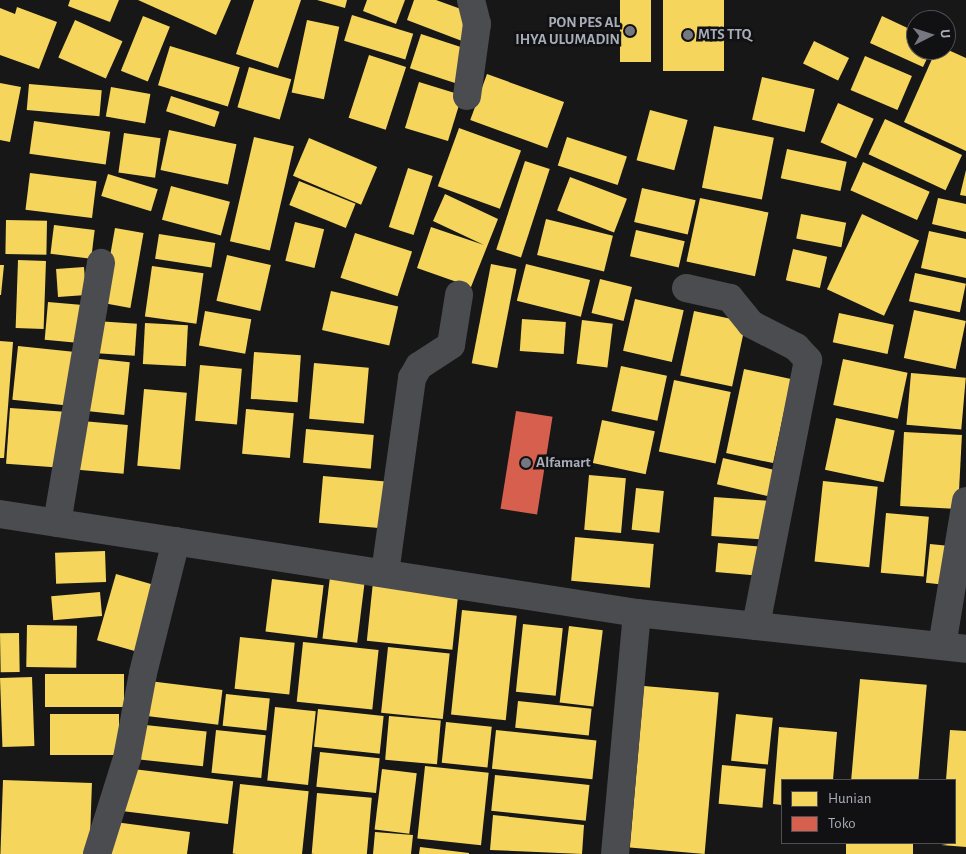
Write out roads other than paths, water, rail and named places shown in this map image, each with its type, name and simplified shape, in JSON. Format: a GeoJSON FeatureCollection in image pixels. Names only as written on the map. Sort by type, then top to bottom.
{"type":"FeatureCollection","features":[{"type":"Feature","properties":{"kind":"street"},"geometry":{"type":"LineString","coordinates":[[467,96],[477,24],[471,0]]}},
{"type":"Feature","properties":{"kind":"street"},"geometry":{"type":"LineString","coordinates":[[57,522],[101,263]]}},
{"type":"Feature","properties":{"kind":"street"},"geometry":{"type":"LineString","coordinates":[[686,288],[730,298],[751,324],[796,346],[808,360],[756,626]]}},
{"type":"Feature","properties":{"kind":"street"},"geometry":{"type":"LineString","coordinates":[[385,573],[412,378],[419,366],[451,345],[458,295]]}},
{"type":"Feature","properties":{"kind":"street"},"geometry":{"type":"LineString","coordinates":[[0,514],[637,613],[954,647],[966,501]]}},
{"type":"Feature","properties":{"kind":"street"},"geometry":{"type":"LineString","coordinates":[[97,854],[127,758],[143,672],[176,541]]}},
{"type":"Feature","properties":{"kind":"street"},"geometry":{"type":"LineString","coordinates":[[615,854],[637,613]]}},
{"type":"Feature","properties":{"kind":"place","name":"PON PES AL IHYA ULUMADIN"},"geometry":{"type":"Point","coordinates":[630,31]}},
{"type":"Feature","properties":{"kind":"place","name":"MTS TTQ"},"geometry":{"type":"Point","coordinates":[688,35]}},
{"type":"Feature","properties":{"kind":"place","name":"Alfamart"},"geometry":{"type":"Point","coordinates":[526,463]}}]}
